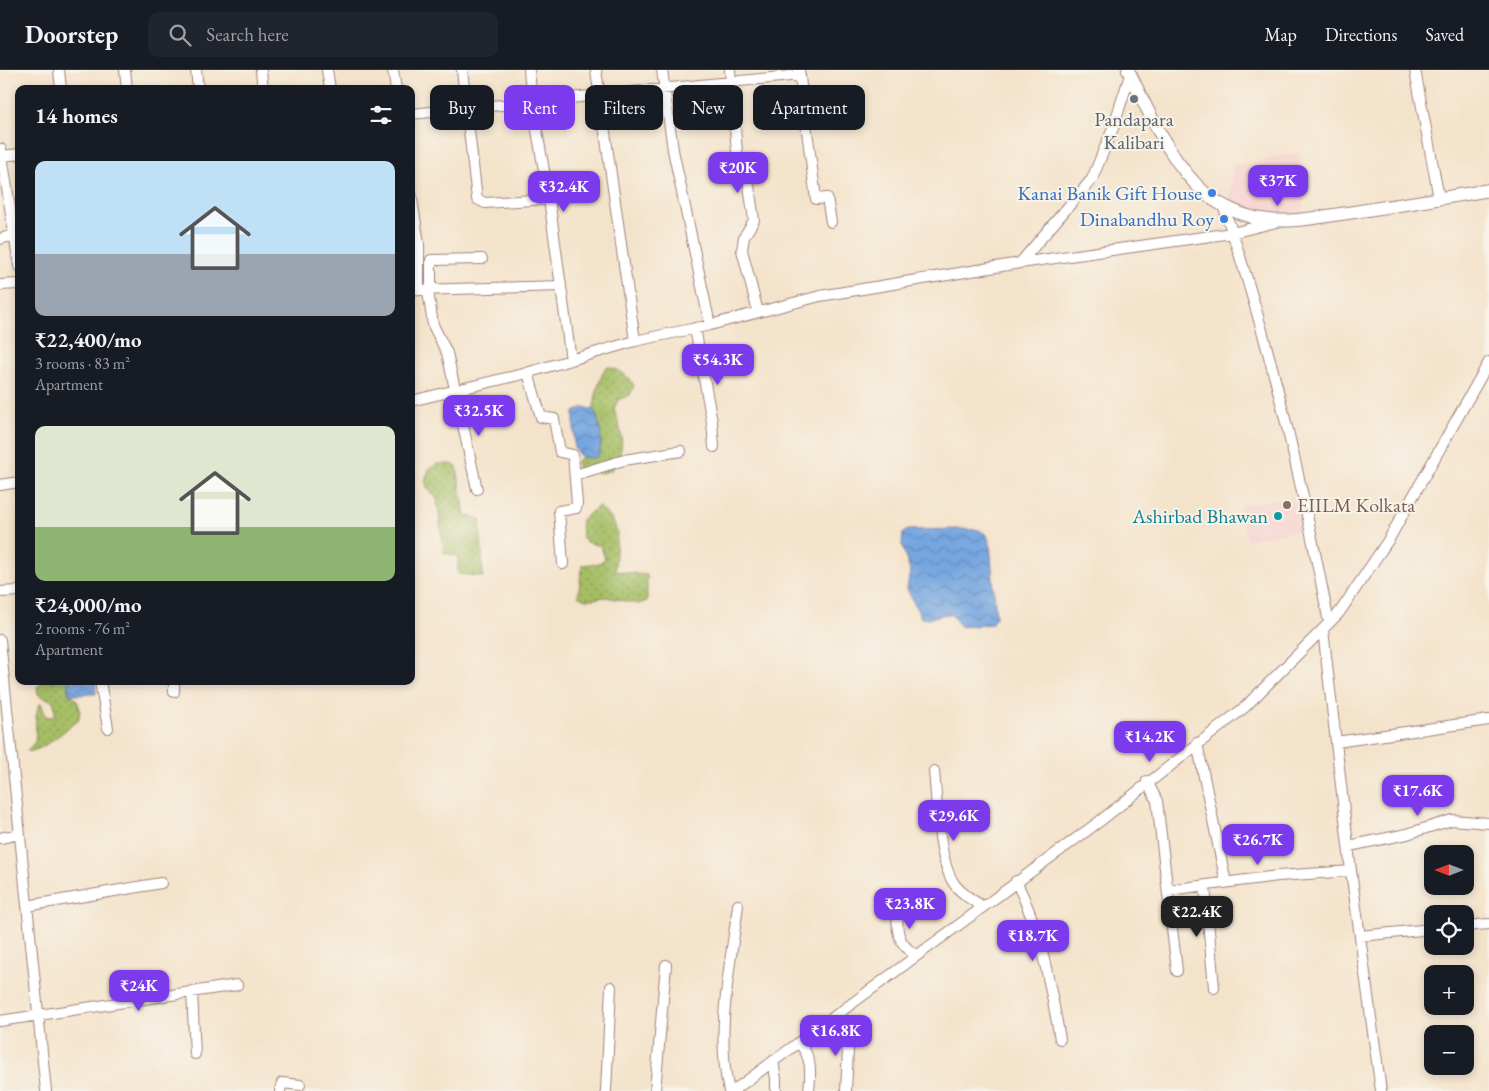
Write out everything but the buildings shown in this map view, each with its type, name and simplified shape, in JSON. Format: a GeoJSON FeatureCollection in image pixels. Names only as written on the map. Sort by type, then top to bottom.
{"type":"FeatureCollection","features":[{"type":"Feature","properties":{"kind":"main road"},"geometry":{"type":"LineString","coordinates":[[1129,72],[1173,153],[1192,179],[1206,194],[1223,205],[1260,219],[1281,221],[1489,190]]}},
{"type":"Feature","properties":{"kind":"street"},"geometry":{"type":"LineString","coordinates":[[59,70],[61,85]]}},
{"type":"Feature","properties":{"kind":"street"},"geometry":{"type":"LineString","coordinates":[[124,70],[126,85]]}},
{"type":"Feature","properties":{"kind":"street"},"geometry":{"type":"LineString","coordinates":[[196,70],[198,85]]}},
{"type":"Feature","properties":{"kind":"street"},"geometry":{"type":"LineString","coordinates":[[261,70],[263,85]]}},
{"type":"Feature","properties":{"kind":"street"},"geometry":{"type":"LineString","coordinates":[[327,70],[329,85]]}},
{"type":"Feature","properties":{"kind":"street"},"geometry":{"type":"LineString","coordinates":[[393,70],[395,85]]}},
{"type":"Feature","properties":{"kind":"street"},"geometry":{"type":"LineString","coordinates":[[462,70],[464,85]]}},
{"type":"Feature","properties":{"kind":"street"},"geometry":{"type":"LineString","coordinates":[[528,70],[530,85]]}},
{"type":"Feature","properties":{"kind":"street"},"geometry":{"type":"LineString","coordinates":[[596,70],[598,85]]}},
{"type":"Feature","properties":{"kind":"street"},"geometry":{"type":"LineString","coordinates":[[662,70],[673,150],[710,325]]}},
{"type":"Feature","properties":{"kind":"street"},"geometry":{"type":"LineString","coordinates":[[730,70],[737,152],[741,168],[748,179],[754,220],[744,237],[742,250],[758,312]]}},
{"type":"Feature","properties":{"kind":"street"},"geometry":{"type":"LineString","coordinates":[[1415,70],[1439,198]]}},
{"type":"Feature","properties":{"kind":"street"},"geometry":{"type":"LineString","coordinates":[[1020,263],[1092,179],[1114,128],[1129,72]]}},
{"type":"Feature","properties":{"kind":"street"},"geometry":{"type":"LineString","coordinates":[[664,87],[799,73],[816,199],[827,198],[831,222]]}},
{"type":"Feature","properties":{"kind":"street"},"geometry":{"type":"LineString","coordinates":[[415,114],[430,112]]}},
{"type":"Feature","properties":{"kind":"street"},"geometry":{"type":"LineString","coordinates":[[469,130],[477,199],[485,203],[549,199]]}},
{"type":"Feature","properties":{"kind":"street"},"geometry":{"type":"LineString","coordinates":[[537,130],[549,199],[571,360]]}},
{"type":"Feature","properties":{"kind":"street"},"geometry":{"type":"LineString","coordinates":[[604,130],[635,341]]}},
{"type":"Feature","properties":{"kind":"street"},"geometry":{"type":"LineString","coordinates":[[15,153],[1,149],[15,245]]}},
{"type":"Feature","properties":{"kind":"street"},"geometry":{"type":"LineString","coordinates":[[1223,205],[1246,276],[1284,416],[1318,559],[1351,870],[1381,1091]]}},
{"type":"Feature","properties":{"kind":"street"},"geometry":{"type":"LineString","coordinates":[[415,216],[420,244],[418,289],[430,291],[561,286]]}},
{"type":"Feature","properties":{"kind":"street"},"geometry":{"type":"LineString","coordinates":[[415,401],[528,373],[635,341],[710,325],[820,296],[1020,263],[1232,233],[1281,221]]}},
{"type":"Feature","properties":{"kind":"street"},"geometry":{"type":"LineString","coordinates":[[0,239],[13,235]]}},
{"type":"Feature","properties":{"kind":"street"},"geometry":{"type":"LineString","coordinates":[[476,488],[446,351],[433,326],[430,291],[431,260],[482,259]]}},
{"type":"Feature","properties":{"kind":"street"},"geometry":{"type":"LineString","coordinates":[[0,285],[15,284]]}},
{"type":"Feature","properties":{"kind":"street"},"geometry":{"type":"LineString","coordinates":[[695,328],[712,422],[714,447]]}},
{"type":"Feature","properties":{"kind":"street"},"geometry":{"type":"LineString","coordinates":[[733,1091],[1100,821],[1147,781],[1245,707],[1339,613],[1389,539],[1489,362]]}},
{"type":"Feature","properties":{"kind":"street"},"geometry":{"type":"LineString","coordinates":[[528,373],[539,414],[542,418],[554,419],[561,454],[573,455],[577,506],[559,511],[563,564]]}},
{"type":"Feature","properties":{"kind":"street"},"geometry":{"type":"LineString","coordinates":[[575,475],[624,460],[681,451]]}},
{"type":"Feature","properties":{"kind":"street"},"geometry":{"type":"LineString","coordinates":[[0,485],[15,483]]}},
{"type":"Feature","properties":{"kind":"street"},"geometry":{"type":"LineString","coordinates":[[0,592],[15,591]]}},
{"type":"Feature","properties":{"kind":"street"},"geometry":{"type":"LineString","coordinates":[[0,640],[46,1091]]}},
{"type":"Feature","properties":{"kind":"street"},"geometry":{"type":"LineString","coordinates":[[101,685],[108,728]]}},
{"type":"Feature","properties":{"kind":"street"},"geometry":{"type":"LineString","coordinates":[[1336,742],[1489,720]]}},
{"type":"Feature","properties":{"kind":"street"},"geometry":{"type":"LineString","coordinates":[[1198,743],[1226,883]]}},
{"type":"Feature","properties":{"kind":"street"},"geometry":{"type":"LineString","coordinates":[[935,774],[942,843],[948,873],[954,884],[964,895],[982,906]]}},
{"type":"Feature","properties":{"kind":"street"},"geometry":{"type":"LineString","coordinates":[[1147,781],[1157,802],[1177,971]]}},
{"type":"Feature","properties":{"kind":"street"},"geometry":{"type":"LineString","coordinates":[[1349,846],[1407,834],[1452,820],[1489,823]]}},
{"type":"Feature","properties":{"kind":"street"},"geometry":{"type":"LineString","coordinates":[[0,838],[20,834]]}},
{"type":"Feature","properties":{"kind":"street"},"geometry":{"type":"LineString","coordinates":[[1168,890],[1351,870]]}},
{"type":"Feature","properties":{"kind":"street"},"geometry":{"type":"LineString","coordinates":[[1016,881],[1037,928],[1060,1039]]}},
{"type":"Feature","properties":{"kind":"street"},"geometry":{"type":"LineString","coordinates":[[27,906],[161,883]]}},
{"type":"Feature","properties":{"kind":"street"},"geometry":{"type":"LineString","coordinates":[[1206,886],[1214,988]]}},
{"type":"Feature","properties":{"kind":"street"},"geometry":{"type":"LineString","coordinates":[[729,1091],[724,1061],[724,1035],[738,905]]}},
{"type":"Feature","properties":{"kind":"street"},"geometry":{"type":"LineString","coordinates":[[899,908],[897,919],[899,938],[904,947],[916,955]]}},
{"type":"Feature","properties":{"kind":"street"},"geometry":{"type":"LineString","coordinates":[[1474,925],[1489,924]]}},
{"type":"Feature","properties":{"kind":"street"},"geometry":{"type":"LineString","coordinates":[[1360,936],[1424,930]]}},
{"type":"Feature","properties":{"kind":"street"},"geometry":{"type":"LineString","coordinates":[[655,1091],[666,965]]}},
{"type":"Feature","properties":{"kind":"street"},"geometry":{"type":"LineString","coordinates":[[0,1021],[236,985]]}},
{"type":"Feature","properties":{"kind":"street"},"geometry":{"type":"LineString","coordinates":[[606,1091],[611,987]]}},
{"type":"Feature","properties":{"kind":"street"},"geometry":{"type":"LineString","coordinates":[[192,991],[195,1054]]}},
{"type":"Feature","properties":{"kind":"street"},"geometry":{"type":"LineString","coordinates":[[822,1025],[839,1039],[848,1050],[846,1091]]}},
{"type":"Feature","properties":{"kind":"street"},"geometry":{"type":"LineString","coordinates":[[799,1042],[805,1049],[811,1064],[809,1091]]}},
{"type":"Feature","properties":{"kind":"street"},"geometry":{"type":"LineString","coordinates":[[773,1061],[776,1091]]}},
{"type":"Feature","properties":{"kind":"street"},"geometry":{"type":"LineString","coordinates":[[280,1091],[282,1083],[300,1085]]}},
{"type":"Feature","properties":{"kind":"shaded area"},"geometry":{"type":"Polygon","coordinates":[[[1300,152],[1304,214],[1279,216],[1250,213],[1229,205],[1233,164],[1247,164],[1300,152]]]}},
{"type":"Feature","properties":{"kind":"shaded area"},"geometry":{"type":"Polygon","coordinates":[[[1298,497],[1307,529],[1246,540],[1240,505],[1298,497]]]}},
{"type":"Feature","properties":{"kind":"green space"},"geometry":{"type":"Polygon","coordinates":[[[606,367],[622,373],[634,386],[630,395],[618,400],[614,409],[622,440],[620,454],[612,470],[602,473],[578,472],[577,461],[581,457],[593,458],[595,400],[601,377],[606,367]]]}},
{"type":"Feature","properties":{"kind":"green space"},"geometry":{"type":"Polygon","coordinates":[[[437,464],[452,464],[457,467],[465,515],[480,519],[483,577],[458,574],[458,556],[444,553],[437,499],[427,488],[425,480],[429,469],[437,464]]]}},
{"type":"Feature","properties":{"kind":"green space"},"geometry":{"type":"Polygon","coordinates":[[[599,506],[613,521],[617,532],[615,571],[647,575],[647,601],[638,604],[606,597],[586,600],[578,596],[582,565],[599,563],[605,559],[601,546],[586,542],[582,536],[581,520],[599,506]]]}},
{"type":"Feature","properties":{"kind":"green space"},"geometry":{"type":"Polygon","coordinates":[[[39,685],[68,685],[68,693],[79,704],[79,716],[78,721],[46,745],[39,749],[27,751],[35,742],[36,716],[41,703],[46,717],[55,716],[53,701],[38,694],[37,687],[39,685]]]}},
{"type":"Feature","properties":{"kind":"water"},"geometry":{"type":"Polygon","coordinates":[[[584,407],[594,410],[598,421],[601,445],[598,456],[593,458],[581,457],[574,448],[574,412],[584,407]]]}},
{"type":"Feature","properties":{"kind":"water"},"geometry":{"type":"Polygon","coordinates":[[[908,530],[979,530],[987,535],[990,544],[996,617],[991,624],[961,627],[951,614],[921,618],[907,589],[910,571],[902,545],[903,533],[908,530]]]}},
{"type":"Feature","properties":{"kind":"water"},"geometry":{"type":"Polygon","coordinates":[[[68,685],[95,685],[96,694],[69,695],[68,685]]]}},
{"type":"Feature","properties":{"kind":"place","name":"Pandapara Kalibari"},"geometry":{"type":"Point","coordinates":[1134,99]}},
{"type":"Feature","properties":{"kind":"place","name":"Kanai Banik Gift House"},"geometry":{"type":"Point","coordinates":[1212,193]}},
{"type":"Feature","properties":{"kind":"place","name":"Dinabandhu Roy"},"geometry":{"type":"Point","coordinates":[1224,219]}},
{"type":"Feature","properties":{"kind":"place","name":"EIILM Kolkata"},"geometry":{"type":"Point","coordinates":[1287,505]}},
{"type":"Feature","properties":{"kind":"place","name":"Ashirbad Bhawan"},"geometry":{"type":"Point","coordinates":[1278,516]}}]}
